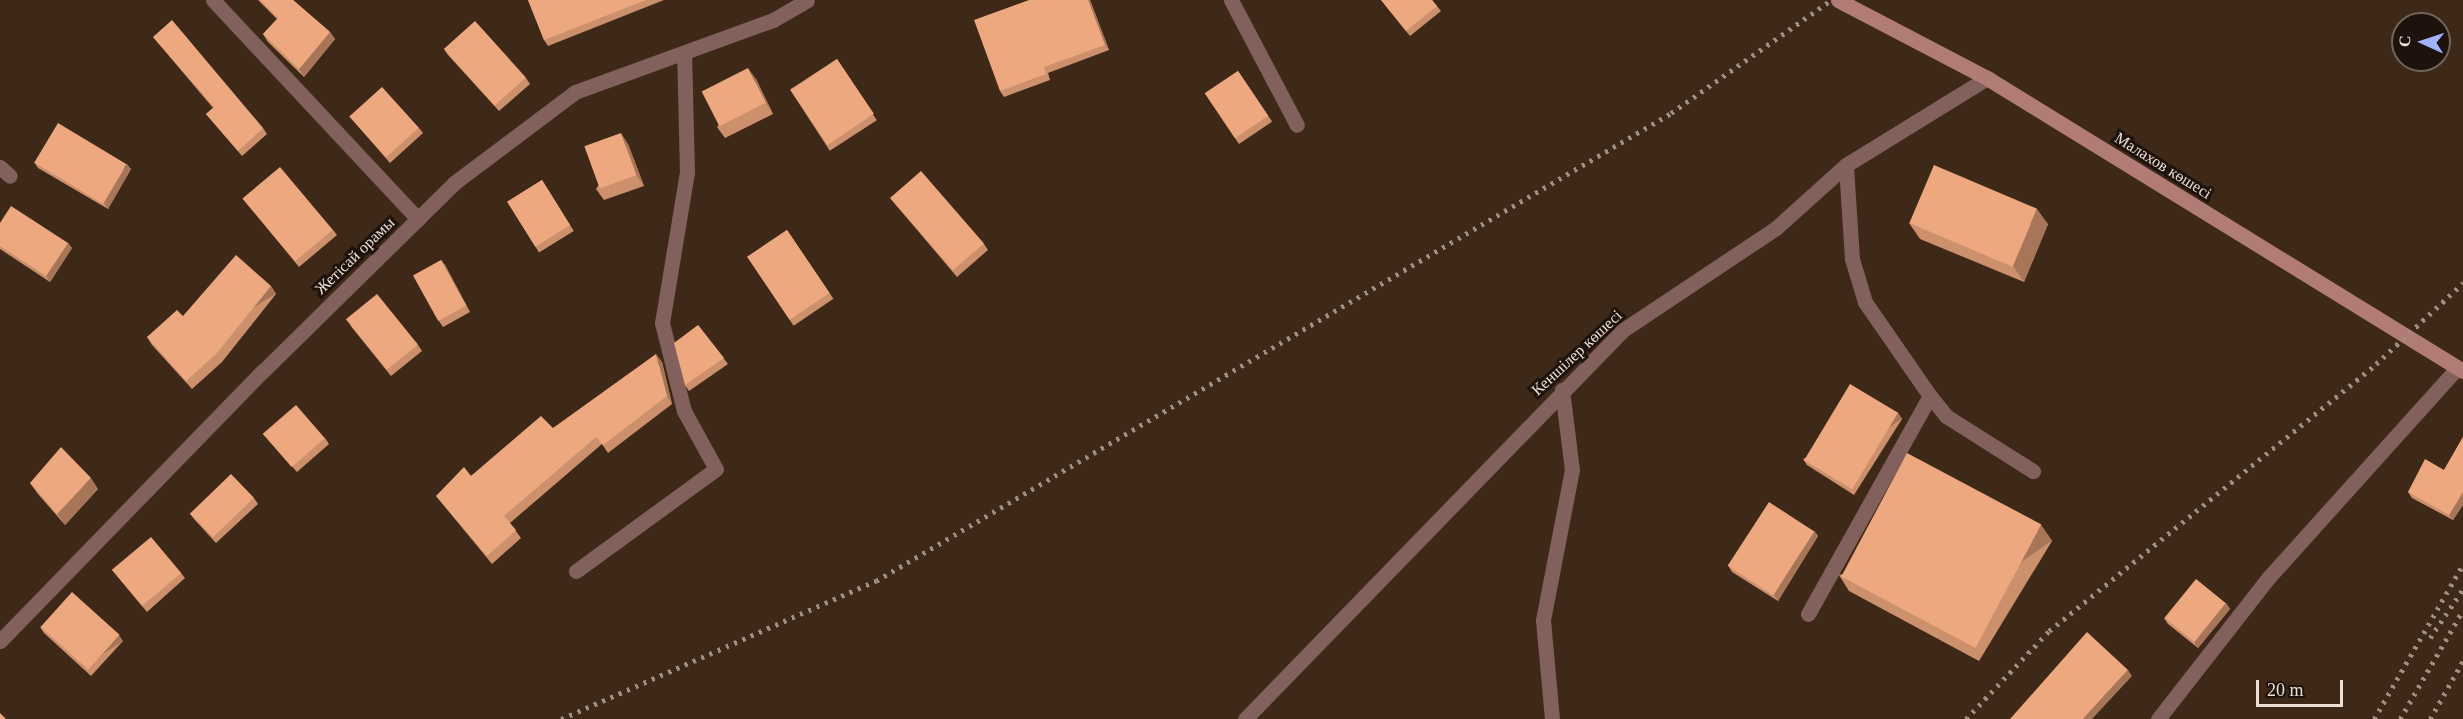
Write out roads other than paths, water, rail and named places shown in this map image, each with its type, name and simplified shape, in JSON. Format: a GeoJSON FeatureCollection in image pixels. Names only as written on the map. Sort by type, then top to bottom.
{"type":"FeatureCollection","features":[{"type":"Feature","properties":{"kind":"main road","name":"Малахов көшесі"},"geometry":{"type":"LineString","coordinates":[[1838,0],[1987,78],[2460,370]]}},
{"type":"Feature","properties":{"kind":"street"},"geometry":{"type":"LineString","coordinates":[[213,0],[418,219]]}},
{"type":"Feature","properties":{"kind":"street"},"geometry":{"type":"LineString","coordinates":[[1231,0],[1297,125]]}},
{"type":"Feature","properties":{"kind":"street","name":"Жетісай орамы"},"geometry":{"type":"LineString","coordinates":[[0,641],[454,183],[575,92],[773,20],[805,1]]}},
{"type":"Feature","properties":{"kind":"street"},"geometry":{"type":"LineString","coordinates":[[576,571],[716,469],[684,411],[662,323],[687,172],[684,53]]}},
{"type":"Feature","properties":{"kind":"street","name":"Кеншілер көшесі"},"geometry":{"type":"LineString","coordinates":[[1245,719],[1562,390],[1623,330],[1776,228],[1846,165],[1987,78]]}},
{"type":"Feature","properties":{"kind":"street"},"geometry":{"type":"LineString","coordinates":[[1846,165],[1852,259],[1865,302],[1929,396],[1946,416],[2033,471]]}},
{"type":"Feature","properties":{"kind":"street"},"geometry":{"type":"LineString","coordinates":[[2158,719],[2269,577],[2460,370]]}},
{"type":"Feature","properties":{"kind":"street"},"geometry":{"type":"LineString","coordinates":[[1552,719],[1543,620],[1572,470],[1562,390]]}},
{"type":"Feature","properties":{"kind":"street"},"geometry":{"type":"LineString","coordinates":[[1808,614],[1929,396]]}},
{"type":"Feature","properties":{"kind":"railway"},"geometry":{"type":"LineString","coordinates":[[561,719],[876,581],[1671,113],[1831,0]]}},
{"type":"Feature","properties":{"kind":"railway"},"geometry":{"type":"LineString","coordinates":[[1966,719],[2049,631],[2376,364],[2463,283]]}},
{"type":"Feature","properties":{"kind":"railway"},"geometry":{"type":"LineString","coordinates":[[2374,719],[2463,564]]}},
{"type":"Feature","properties":{"kind":"railway"},"geometry":{"type":"LineString","coordinates":[[2430,638],[2463,589]]}},
{"type":"Feature","properties":{"kind":"railway"},"geometry":{"type":"LineString","coordinates":[[2400,719],[2463,610]]}},
{"type":"Feature","properties":{"kind":"railway"},"geometry":{"type":"LineString","coordinates":[[2430,719],[2463,661]]}}]}
